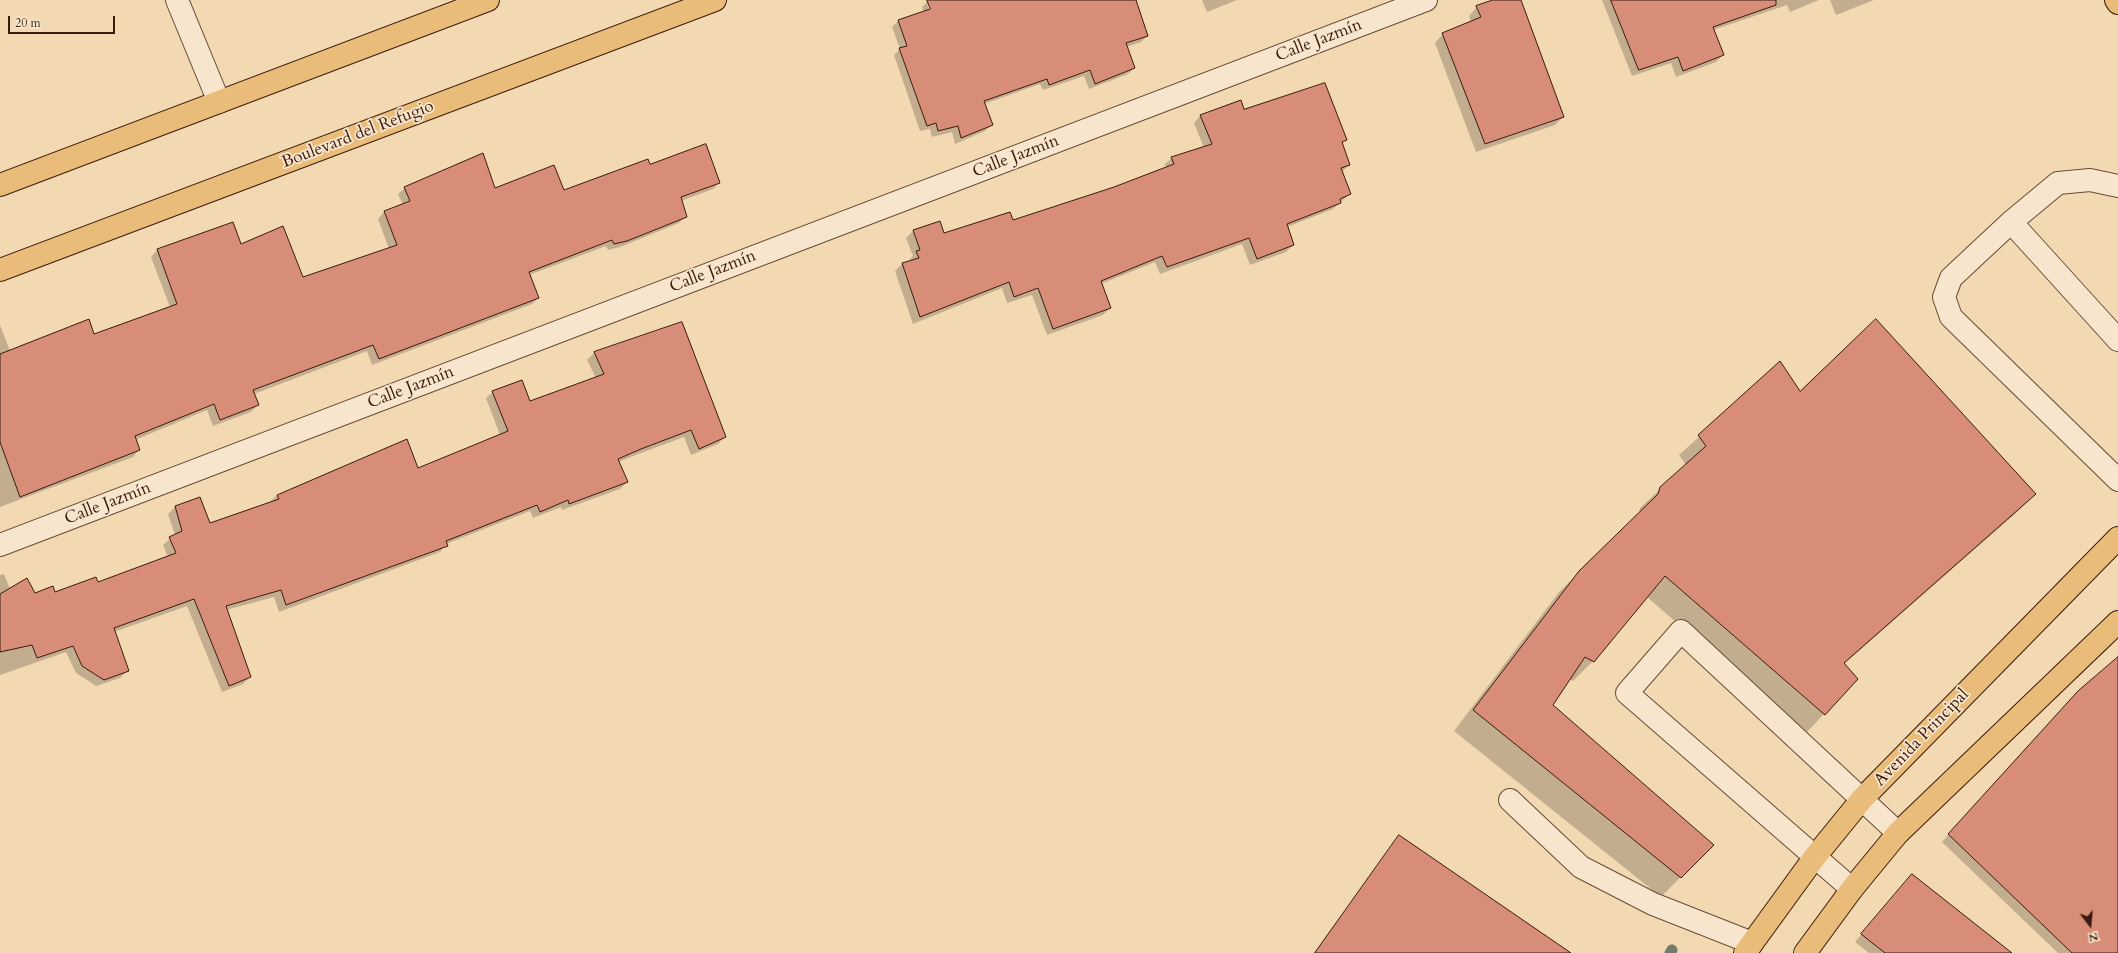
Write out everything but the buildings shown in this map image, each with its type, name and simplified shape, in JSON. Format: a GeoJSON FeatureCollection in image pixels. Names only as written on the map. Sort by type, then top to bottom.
{"type":"FeatureCollection","features":[{"type":"Feature","properties":{"kind":"main road"},"geometry":{"type":"LineString","coordinates":[[0,185],[488,0]]}},
{"type":"Feature","properties":{"kind":"main road","name":"Boulevard del Refugio"},"geometry":{"type":"LineString","coordinates":[[0,270],[715,0]]}},
{"type":"Feature","properties":{"kind":"main road","name":"Avenida Principal"},"geometry":{"type":"LineString","coordinates":[[1748,948],[1814,858],[1862,799],[2118,538]]}},
{"type":"Feature","properties":{"kind":"main road"},"geometry":{"type":"LineString","coordinates":[[1805,953],[1852,889],[1898,833],[2118,622]]}},
{"type":"Feature","properties":{"kind":"street"},"geometry":{"type":"LineString","coordinates":[[177,0],[220,102]]}},
{"type":"Feature","properties":{"kind":"street","name":"Calle Jazmín"},"geometry":{"type":"LineString","coordinates":[[0,545],[1426,0]]}},
{"type":"Feature","properties":{"kind":"street"},"geometry":{"type":"LineString","coordinates":[[2116,474],[1951,317],[1944,297],[1951,278],[2011,222],[2058,184],[2090,180],[2118,186]]}},
{"type":"Feature","properties":{"kind":"street"},"geometry":{"type":"LineString","coordinates":[[2011,222],[2118,340]]}},
{"type":"Feature","properties":{"kind":"street"},"geometry":{"type":"LineString","coordinates":[[1852,889],[1814,858],[1627,693],[1681,631],[1898,833]]}},
{"type":"Feature","properties":{"kind":"street"},"geometry":{"type":"LineString","coordinates":[[1510,800],[1581,866],[1653,904],[1748,948]]}}]}
